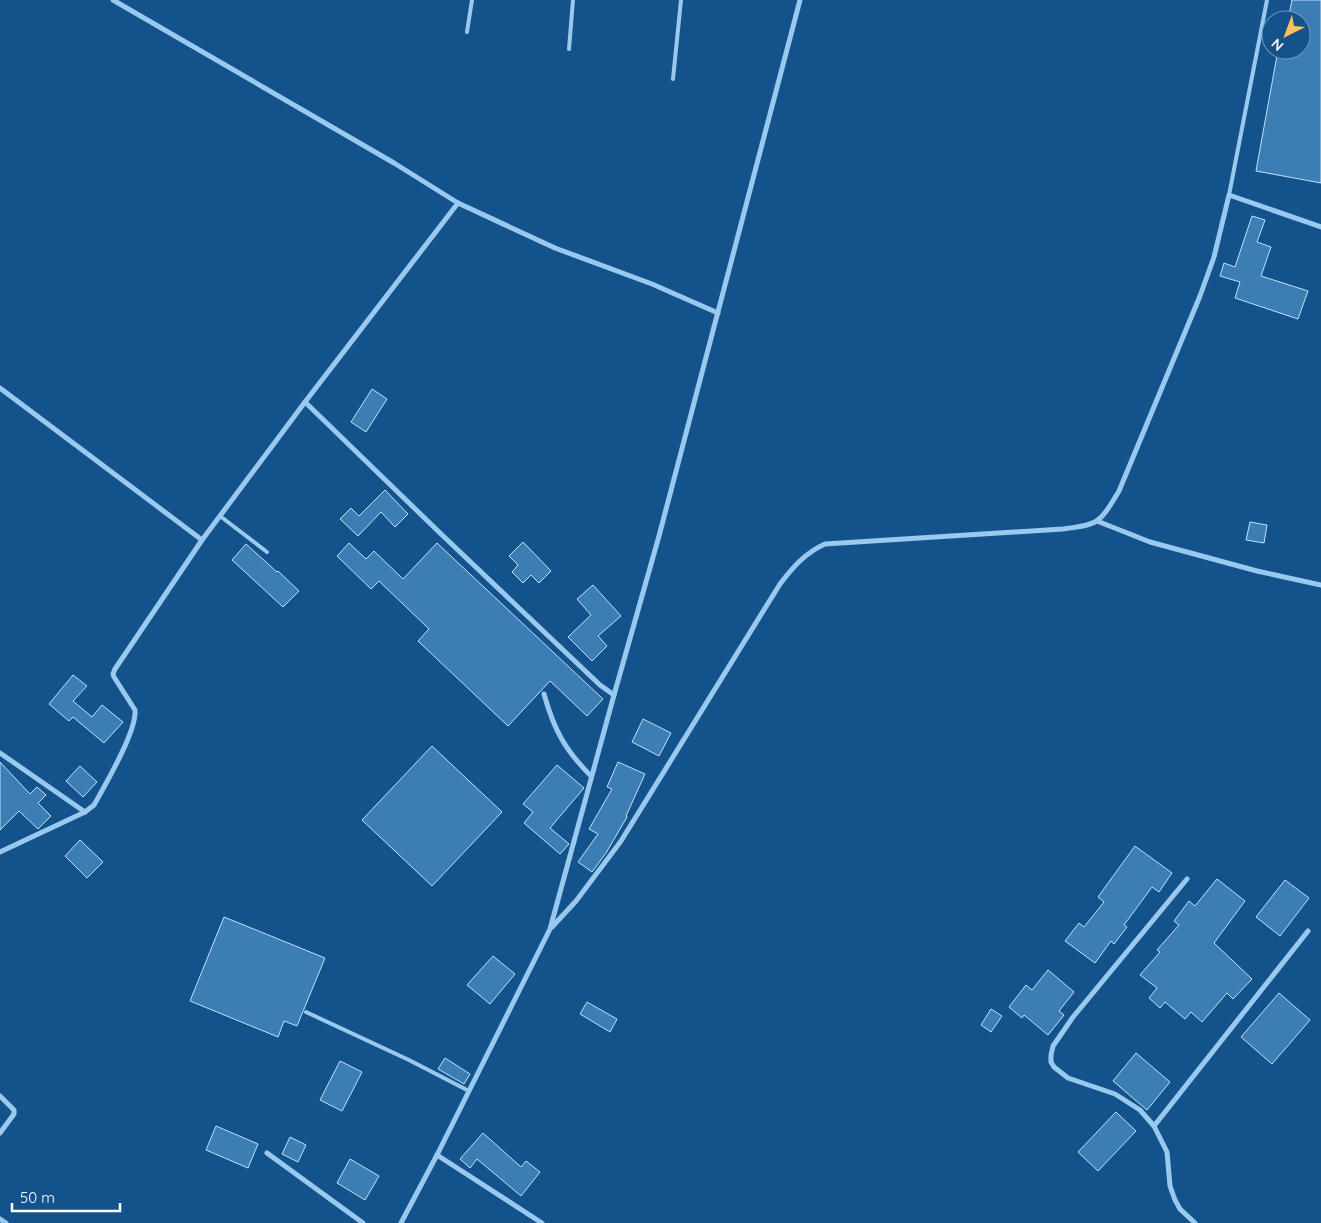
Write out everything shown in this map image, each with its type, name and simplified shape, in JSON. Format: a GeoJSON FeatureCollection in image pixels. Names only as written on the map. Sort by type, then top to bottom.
{"type":"FeatureCollection","features":[{"type":"Feature","properties":{"kind":"street"},"geometry":{"type":"LineString","coordinates":[[114,0],[385,158],[458,203],[555,248],[652,284],[718,313]]}},
{"type":"Feature","properties":{"kind":"street"},"geometry":{"type":"LineString","coordinates":[[401,1223],[550,929],[656,545],[800,0]]}},
{"type":"Feature","properties":{"kind":"street"},"geometry":{"type":"LineString","coordinates":[[550,929],[576,901],[621,841],[780,584],[812,550],[824,544],[846,541],[1064,529],[1086,526],[1097,521],[1106,512],[1119,491],[1176,355],[1214,257],[1229,195],[1321,227]]}},
{"type":"Feature","properties":{"kind":"street"},"geometry":{"type":"LineString","coordinates":[[0,852],[85,812],[94,805],[127,739],[135,716],[135,710],[114,677],[114,672],[202,540],[458,203]]}},
{"type":"Feature","properties":{"kind":"street"},"geometry":{"type":"LineString","coordinates":[[0,388],[202,540]]}},
{"type":"Feature","properties":{"kind":"street"},"geometry":{"type":"LineString","coordinates":[[305,402],[474,566],[600,684],[614,694]]}},
{"type":"Feature","properties":{"kind":"street"},"geometry":{"type":"LineString","coordinates":[[1097,521],[1150,542],[1257,572],[1321,585]]}},
{"type":"Feature","properties":{"kind":"street"},"geometry":{"type":"LineString","coordinates":[[544,694],[561,740],[573,758],[591,776]]}},
{"type":"Feature","properties":{"kind":"street"},"geometry":{"type":"LineString","coordinates":[[0,753],[85,812]]}},
{"type":"Feature","properties":{"kind":"street"},"geometry":{"type":"LineString","coordinates":[[1187,879],[1073,1017],[1053,1046],[1051,1062],[1054,1067],[1068,1078],[1115,1094],[1140,1110],[1154,1126],[1167,1152],[1170,1186],[1175,1200],[1180,1209],[1195,1223]]}},
{"type":"Feature","properties":{"kind":"street"},"geometry":{"type":"LineString","coordinates":[[1154,1126],[1308,931]]}},
{"type":"Feature","properties":{"kind":"street"},"geometry":{"type":"LineString","coordinates":[[0,1096],[14,1110],[14,1114],[0,1133]]}},
{"type":"Feature","properties":{"kind":"street"},"geometry":{"type":"LineString","coordinates":[[267,1153],[363,1223]]}},
{"type":"Feature","properties":{"kind":"street"},"geometry":{"type":"LineString","coordinates":[[437,1155],[542,1223]]}},
{"type":"Feature","properties":{"kind":"street"},"geometry":{"type":"LineString","coordinates":[[0,1219],[6,1223]]}},
{"type":"Feature","properties":{"kind":"lane"},"geometry":{"type":"LineString","coordinates":[[468,32],[472,0]]}},
{"type":"Feature","properties":{"kind":"lane"},"geometry":{"type":"LineString","coordinates":[[569,49],[573,0]]}},
{"type":"Feature","properties":{"kind":"lane"},"geometry":{"type":"LineString","coordinates":[[673,79],[681,0]]}},
{"type":"Feature","properties":{"kind":"lane"},"geometry":{"type":"LineString","coordinates":[[1229,195],[1267,0]]}},
{"type":"Feature","properties":{"kind":"lane"},"geometry":{"type":"LineString","coordinates":[[220,516],[267,552]]}},
{"type":"Feature","properties":{"kind":"lane"},"geometry":{"type":"LineString","coordinates":[[306,1012],[409,1060],[469,1091]]}},
{"type":"Feature","properties":{"kind":"building"},"geometry":{"type":"Polygon","coordinates":[[[1292,0],[1321,0],[1321,183],[1256,171],[1276,60],[1311,60],[1311,10],[1290,10],[1292,0]]]}},
{"type":"Feature","properties":{"kind":"building"},"geometry":{"type":"Polygon","coordinates":[[[1252,216],[1265,220],[1257,242],[1271,247],[1261,276],[1308,291],[1298,319],[1235,298],[1240,282],[1220,276],[1224,263],[1235,267],[1252,216]]]}},
{"type":"Feature","properties":{"kind":"building"},"geometry":{"type":"Polygon","coordinates":[[[372,389],[387,399],[366,432],[351,422],[372,389]]]}},
{"type":"Feature","properties":{"kind":"building"},"geometry":{"type":"Polygon","coordinates":[[[385,490],[408,514],[395,527],[381,512],[358,536],[340,519],[351,508],[359,516],[385,490]]]}},
{"type":"Feature","properties":{"kind":"building"},"geometry":{"type":"Polygon","coordinates":[[[1250,522],[1267,525],[1264,543],[1246,540],[1250,522]]]}},
{"type":"Feature","properties":{"kind":"building"},"geometry":{"type":"Polygon","coordinates":[[[523,542],[551,571],[539,583],[531,575],[523,583],[512,572],[518,565],[509,556],[523,542]]]}},
{"type":"Feature","properties":{"kind":"building"},"geometry":{"type":"Polygon","coordinates":[[[349,543],[366,559],[374,551],[403,579],[437,543],[603,699],[587,716],[550,681],[508,726],[418,641],[429,629],[379,581],[371,589],[337,556],[349,543]]]}},
{"type":"Feature","properties":{"kind":"building"},"geometry":{"type":"Polygon","coordinates":[[[246,544],[299,591],[283,607],[232,560],[246,544]]]}},
{"type":"Feature","properties":{"kind":"building"},"geometry":{"type":"Polygon","coordinates":[[[593,585],[621,616],[598,636],[607,646],[592,661],[568,637],[591,615],[577,599],[593,585]]]}},
{"type":"Feature","properties":{"kind":"building"},"geometry":{"type":"Polygon","coordinates":[[[73,675],[87,686],[73,701],[92,717],[102,705],[123,722],[104,743],[73,717],[69,721],[49,704],[73,675]]]}},
{"type":"Feature","properties":{"kind":"building"},"geometry":{"type":"Polygon","coordinates":[[[643,719],[671,733],[659,756],[632,742],[643,719]]]}},
{"type":"Feature","properties":{"kind":"building"},"geometry":{"type":"Polygon","coordinates":[[[432,746],[502,812],[432,886],[362,820],[432,746]]]}},
{"type":"Feature","properties":{"kind":"building"},"geometry":{"type":"Polygon","coordinates":[[[0,762],[30,794],[37,787],[46,795],[38,803],[51,816],[38,829],[19,811],[0,830],[0,762]]]}},
{"type":"Feature","properties":{"kind":"building"},"geometry":{"type":"Polygon","coordinates":[[[618,762],[645,774],[627,817],[606,853],[592,872],[578,862],[598,834],[589,829],[612,789],[607,787],[618,762]]]}},
{"type":"Feature","properties":{"kind":"building"},"geometry":{"type":"Polygon","coordinates":[[[557,765],[584,788],[550,828],[569,844],[560,854],[524,823],[533,812],[523,804],[557,765]]]}},
{"type":"Feature","properties":{"kind":"building"},"geometry":{"type":"Polygon","coordinates":[[[80,766],[97,782],[83,797],[66,781],[80,766]]]}},
{"type":"Feature","properties":{"kind":"building"},"geometry":{"type":"Polygon","coordinates":[[[80,840],[103,862],[87,878],[65,856],[80,840]]]}},
{"type":"Feature","properties":{"kind":"building"},"geometry":{"type":"Polygon","coordinates":[[[1135,846],[1172,873],[1159,892],[1152,887],[1124,925],[1127,927],[1114,944],[1111,941],[1095,963],[1065,941],[1079,923],[1084,927],[1104,902],[1098,897],[1135,846]]]}},
{"type":"Feature","properties":{"kind":"building"},"geometry":{"type":"Polygon","coordinates":[[[1217,879],[1245,901],[1214,943],[1252,979],[1233,999],[1227,993],[1202,1022],[1191,1012],[1185,1019],[1165,1002],[1160,1008],[1149,998],[1157,988],[1140,975],[1160,952],[1157,950],[1179,925],[1174,921],[1189,901],[1195,906],[1217,879]]]}},
{"type":"Feature","properties":{"kind":"building"},"geometry":{"type":"Polygon","coordinates":[[[1285,880],[1309,898],[1280,936],[1256,917],[1285,880]]]}},
{"type":"Feature","properties":{"kind":"building"},"geometry":{"type":"Polygon","coordinates":[[[224,917],[325,958],[297,1026],[284,1021],[278,1037],[190,1001],[224,917]]]}},
{"type":"Feature","properties":{"kind":"building"},"geometry":{"type":"Polygon","coordinates":[[[493,956],[515,974],[490,1004],[467,985],[493,956]]]}},
{"type":"Feature","properties":{"kind":"building"},"geometry":{"type":"Polygon","coordinates":[[[1048,970],[1074,992],[1059,1011],[1064,1015],[1048,1035],[1024,1015],[1022,1018],[1009,1007],[1026,985],[1032,990],[1048,970]]]}},
{"type":"Feature","properties":{"kind":"building"},"geometry":{"type":"Polygon","coordinates":[[[1279,993],[1310,1020],[1272,1064],[1241,1037],[1279,993]]]}},
{"type":"Feature","properties":{"kind":"building"},"geometry":{"type":"Polygon","coordinates":[[[587,1002],[617,1019],[610,1032],[580,1014],[587,1002]]]}},
{"type":"Feature","properties":{"kind":"building"},"geometry":{"type":"Polygon","coordinates":[[[991,1009],[1002,1016],[991,1032],[981,1025],[991,1009]]]}},
{"type":"Feature","properties":{"kind":"building"},"geometry":{"type":"Polygon","coordinates":[[[1136,1053],[1170,1082],[1147,1110],[1113,1081],[1136,1053]]]}},
{"type":"Feature","properties":{"kind":"building"},"geometry":{"type":"Polygon","coordinates":[[[445,1058],[470,1074],[464,1084],[438,1069],[445,1058]]]}},
{"type":"Feature","properties":{"kind":"building"},"geometry":{"type":"Polygon","coordinates":[[[340,1061],[362,1072],[342,1111],[320,1100],[340,1061]]]}},
{"type":"Feature","properties":{"kind":"building"},"geometry":{"type":"Polygon","coordinates":[[[1116,1112],[1136,1131],[1098,1171],[1078,1152],[1116,1112]]]}},
{"type":"Feature","properties":{"kind":"building"},"geometry":{"type":"Polygon","coordinates":[[[216,1126],[258,1144],[248,1168],[206,1150],[216,1126]]]}},
{"type":"Feature","properties":{"kind":"building"},"geometry":{"type":"Polygon","coordinates":[[[483,1133],[521,1167],[526,1161],[540,1172],[521,1196],[477,1159],[470,1168],[460,1159],[483,1133]]]}},
{"type":"Feature","properties":{"kind":"building"},"geometry":{"type":"Polygon","coordinates":[[[290,1137],[306,1145],[298,1162],[282,1154],[290,1137]]]}},
{"type":"Feature","properties":{"kind":"building"},"geometry":{"type":"Polygon","coordinates":[[[350,1159],[379,1176],[365,1200],[337,1183],[350,1159]]]}}]}
